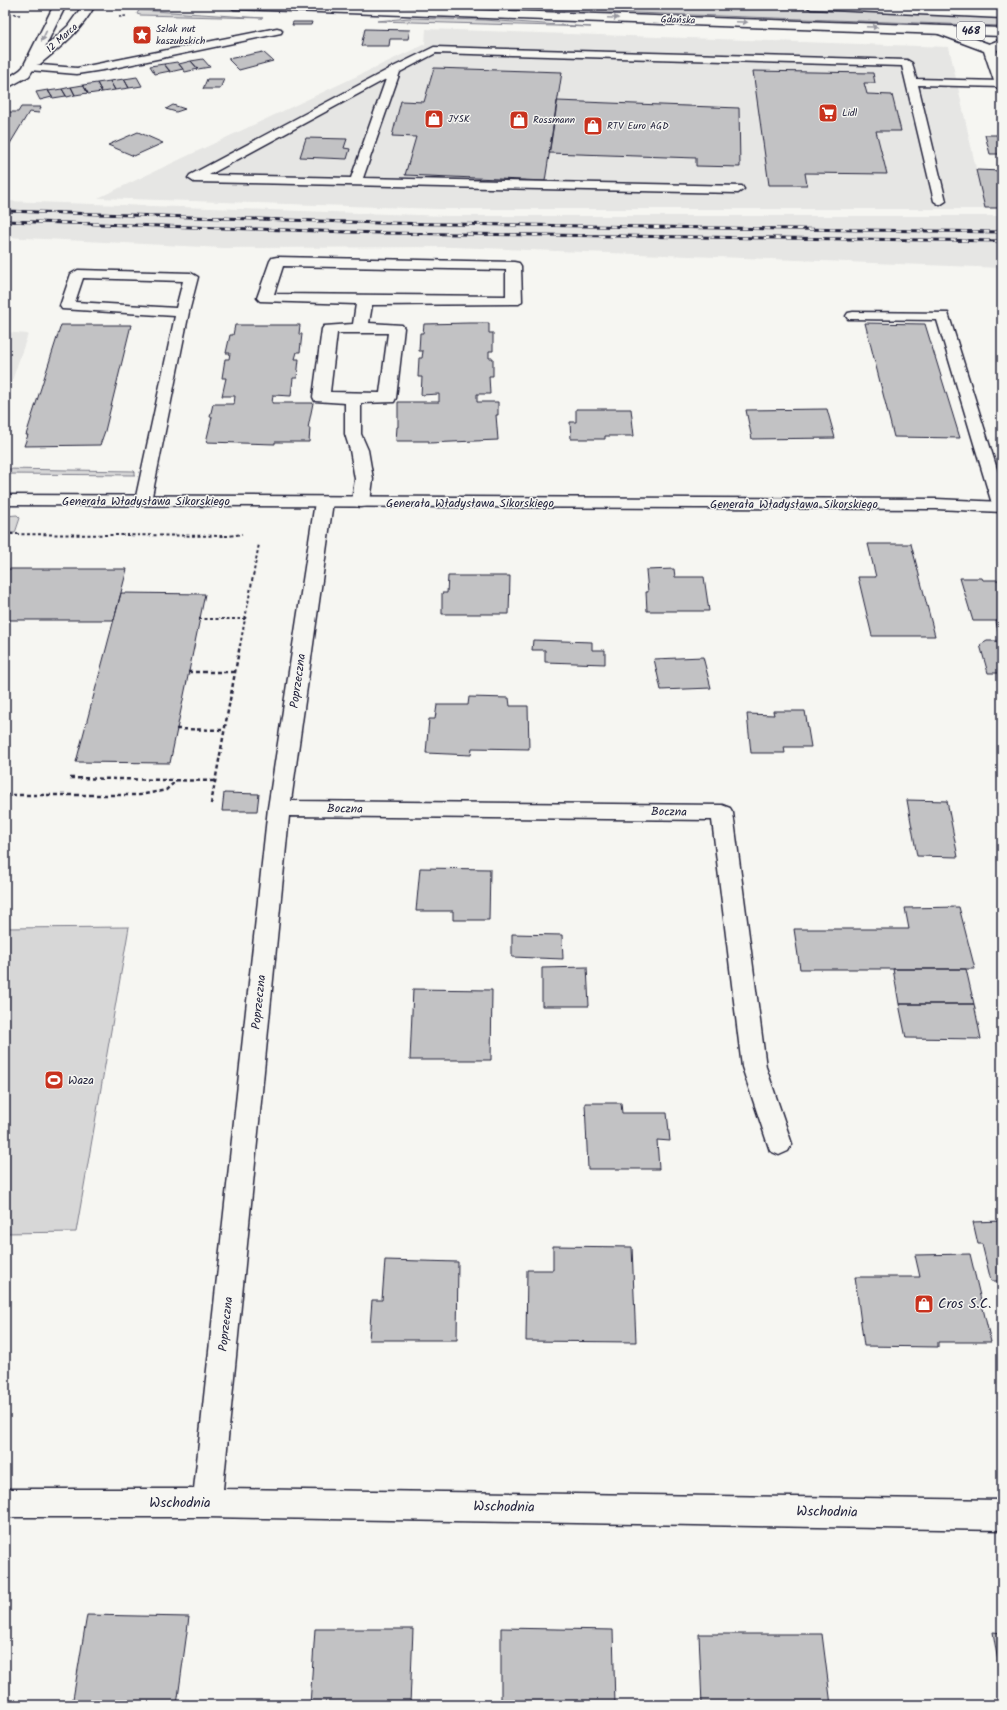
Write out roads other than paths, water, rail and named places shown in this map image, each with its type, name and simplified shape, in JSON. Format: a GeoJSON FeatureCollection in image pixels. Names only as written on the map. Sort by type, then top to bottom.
{"type":"FeatureCollection","features":[{"type":"Feature","properties":{"kind":"street","name":"12 Marca"},"geometry":{"type":"LineString","coordinates":[[30,67],[60,5]]}},
{"type":"Feature","properties":{"kind":"street","name":"12 Marca"},"geometry":{"type":"LineString","coordinates":[[5,84],[25,73],[77,25],[83,18],[89,5]]}},
{"type":"Feature","properties":{"kind":"street","name":"Gdańska"},"geometry":{"type":"LineString","coordinates":[[234,5],[1002,32]]}},
{"type":"Feature","properties":{"kind":"street","name":"468"},"geometry":{"type":"LineString","coordinates":[[811,5],[1002,14]]}},
{"type":"Feature","properties":{"kind":"street"},"geometry":{"type":"LineString","coordinates":[[940,30],[990,49],[1002,43]]}},
{"type":"Feature","properties":{"kind":"street"},"geometry":{"type":"LineString","coordinates":[[990,49],[1002,86]]}},
{"type":"Feature","properties":{"kind":"street"},"geometry":{"type":"LineString","coordinates":[[277,261],[514,266],[514,301],[365,300],[265,298],[277,261]]}},
{"type":"Feature","properties":{"kind":"street"},"geometry":{"type":"LineString","coordinates":[[360,328],[365,300]]}},
{"type":"Feature","properties":{"kind":"street"},"geometry":{"type":"LineString","coordinates":[[360,328],[396,328],[388,398],[321,397],[330,329],[360,328]]}},
{"type":"Feature","properties":{"kind":"street"},"geometry":{"type":"LineString","coordinates":[[354,398],[353,434],[359,450],[364,479],[361,502]]}},
{"type":"Feature","properties":{"kind":"street","name":"Generała Władysława Sikorskiego"},"geometry":{"type":"LineString","coordinates":[[5,500],[936,504],[1001,502]]}},
{"type":"Feature","properties":{"kind":"street","name":"Poprzeczna"},"geometry":{"type":"LineString","coordinates":[[207,1503],[279,808],[324,502]]}},
{"type":"Feature","properties":{"kind":"street","name":"Boczna"},"geometry":{"type":"LineString","coordinates":[[279,808],[722,813],[754,1067],[779,1144]]}},
{"type":"Feature","properties":{"kind":"street","name":"Wschodnia"},"geometry":{"type":"LineString","coordinates":[[5,1503],[207,1503],[1002,1515]]}},
{"type":"Feature","properties":{"kind":"lane"},"geometry":{"type":"LineString","coordinates":[[30,67],[83,70],[277,31]]}},
{"type":"Feature","properties":{"kind":"lane"},"geometry":{"type":"LineString","coordinates":[[738,189],[194,178],[434,50],[907,63],[940,201]]}},
{"type":"Feature","properties":{"kind":"lane"},"geometry":{"type":"LineString","coordinates":[[356,181],[395,70]]}},
{"type":"Feature","properties":{"kind":"lane"},"geometry":{"type":"LineString","coordinates":[[911,82],[1002,86]]}},
{"type":"Feature","properties":{"kind":"lane"},"geometry":{"type":"LineString","coordinates":[[143,501],[182,312],[191,277],[78,274],[67,306],[182,312]]}},
{"type":"Feature","properties":{"kind":"lane"},"geometry":{"type":"LineString","coordinates":[[853,316],[942,316],[1001,502]]}},
{"type":"Feature","properties":{"kind":"railway"},"geometry":{"type":"LineString","coordinates":[[5,211],[379,223],[1002,232]]}},
{"type":"Feature","properties":{"kind":"railway"},"geometry":{"type":"LineString","coordinates":[[5,221],[380,233],[1002,241]]}},
{"type":"Feature","properties":{"kind":"place","name":"Szlak nut kaszubskich"},"geometry":{"type":"Point","coordinates":[142,35]}},
{"type":"Feature","properties":{"kind":"place","name":"Lidl"},"geometry":{"type":"Point","coordinates":[828,113]}},
{"type":"Feature","properties":{"kind":"place","name":"JYSK"},"geometry":{"type":"Point","coordinates":[434,119]}},
{"type":"Feature","properties":{"kind":"place","name":"Rossmann"},"geometry":{"type":"Point","coordinates":[519,120]}},
{"type":"Feature","properties":{"kind":"place","name":"RTV Euro AGD"},"geometry":{"type":"Point","coordinates":[593,126]}},
{"type":"Feature","properties":{"kind":"place","name":"Waza"},"geometry":{"type":"Point","coordinates":[54,1080]}},
{"type":"Feature","properties":{"kind":"place","name":"Cros S.C."},"geometry":{"type":"Point","coordinates":[924,1304]}}]}
